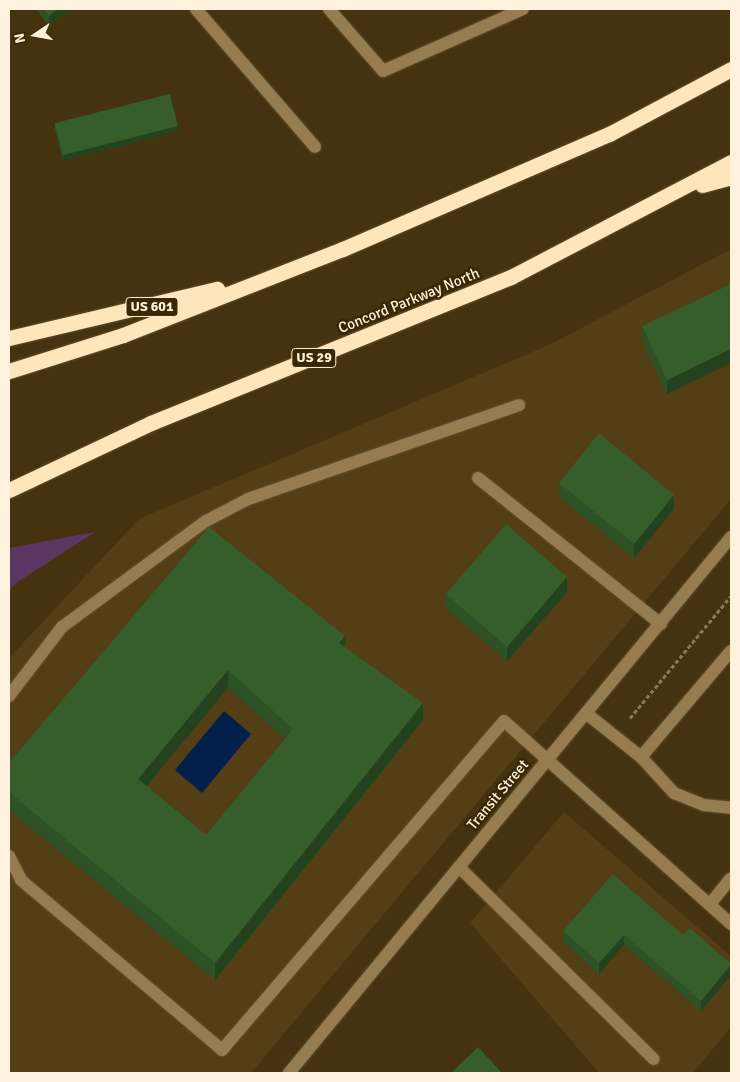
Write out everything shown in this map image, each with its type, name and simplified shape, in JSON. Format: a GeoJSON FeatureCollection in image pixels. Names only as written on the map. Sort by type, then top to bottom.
{"type":"FeatureCollection","features":[{"type":"Feature","properties":{"kind":"highway"},"geometry":{"type":"LineString","coordinates":[[9,371],[123,335],[294,268],[536,168],[731,69]]}},
{"type":"Feature","properties":{"kind":"highway","name":"Concord Parkway North"},"geometry":{"type":"LineString","coordinates":[[9,490],[151,423],[511,276],[731,162]]}},
{"type":"Feature","properties":{"kind":"highway"},"geometry":{"type":"LineString","coordinates":[[670,195],[731,177]]}},
{"type":"Feature","properties":{"kind":"highway","name":"US 601"},"geometry":{"type":"LineString","coordinates":[[9,338],[146,309],[294,268]]}},
{"type":"Feature","properties":{"kind":"street"},"geometry":{"type":"LineString","coordinates":[[196,9],[315,146]]}},
{"type":"Feature","properties":{"kind":"street"},"geometry":{"type":"LineString","coordinates":[[329,9],[383,71],[523,9]]}},
{"type":"Feature","properties":{"kind":"street"},"geometry":{"type":"LineString","coordinates":[[9,696],[62,627],[206,522],[248,499],[519,405]]}},
{"type":"Feature","properties":{"kind":"street"},"geometry":{"type":"LineString","coordinates":[[478,478],[661,624]]}},
{"type":"Feature","properties":{"kind":"street","name":"Transit Street"},"geometry":{"type":"LineString","coordinates":[[289,1073],[587,714],[731,537]]}},
{"type":"Feature","properties":{"kind":"street"},"geometry":{"type":"LineString","coordinates":[[641,757],[731,651]]}},
{"type":"Feature","properties":{"kind":"street"},"geometry":{"type":"LineString","coordinates":[[587,714],[641,757],[674,793],[704,805],[731,808]]}},
{"type":"Feature","properties":{"kind":"street"},"geometry":{"type":"LineString","coordinates":[[9,856],[21,880],[222,1050],[504,721],[550,758],[731,924]]}},
{"type":"Feature","properties":{"kind":"street"},"geometry":{"type":"LineString","coordinates":[[460,868],[654,1058]]}},
{"type":"Feature","properties":{"kind":"street"},"geometry":{"type":"LineString","coordinates":[[710,904],[731,878]]}},
{"type":"Feature","properties":{"kind":"path"},"geometry":{"type":"LineString","coordinates":[[628,721],[731,596]]}},
{"type":"Feature","properties":{"kind":"shaded area"},"geometry":{"type":"Polygon","coordinates":[[[731,249],[731,499],[251,1073],[9,1073],[9,658],[139,519],[551,344],[731,249]]]}},
{"type":"Feature","properties":{"kind":"shaded area"},"geometry":{"type":"Polygon","coordinates":[[[95,532],[16,583],[9,591],[9,548],[95,532]]]}},
{"type":"Feature","properties":{"kind":"shaded area"},"geometry":{"type":"Polygon","coordinates":[[[564,812],[731,956],[731,1027],[693,1073],[599,1073],[470,923],[564,812]]]}},
{"type":"Feature","properties":{"kind":"water"},"geometry":{"type":"Polygon","coordinates":[[[224,711],[251,734],[202,793],[175,770],[224,711]]]}},
{"type":"Feature","properties":{"kind":"building"},"geometry":{"type":"Polygon","coordinates":[[[44,9],[58,9],[49,16],[44,9]]]}},
{"type":"Feature","properties":{"kind":"building"},"geometry":{"type":"Polygon","coordinates":[[[170,94],[178,126],[63,155],[55,123],[170,94]]]}},
{"type":"Feature","properties":{"kind":"building"},"geometry":{"type":"Polygon","coordinates":[[[731,284],[731,349],[667,380],[642,326],[731,284]]]}},
{"type":"Feature","properties":{"kind":"building"},"geometry":{"type":"Polygon","coordinates":[[[599,433],[674,495],[634,544],[559,483],[599,433]]]}},
{"type":"Feature","properties":{"kind":"building"},"geometry":{"type":"Polygon","coordinates":[[[506,524],[567,577],[507,647],[446,594],[506,524]]]}},
{"type":"Feature","properties":{"kind":"building"},"geometry":{"type":"Polygon","coordinates":[[[209,527],[345,636],[339,643],[423,703],[215,963],[9,792],[9,763],[209,527]],[[228,670],[138,779],[206,835],[293,729],[228,670]]]}},
{"type":"Feature","properties":{"kind":"building"},"geometry":{"type":"Polygon","coordinates":[[[613,874],[683,935],[690,928],[731,964],[701,1001],[624,935],[599,963],[563,931],[613,874]]]}},
{"type":"Feature","properties":{"kind":"building"},"geometry":{"type":"Polygon","coordinates":[[[478,1047],[502,1073],[451,1073],[478,1047]]]}}]}
